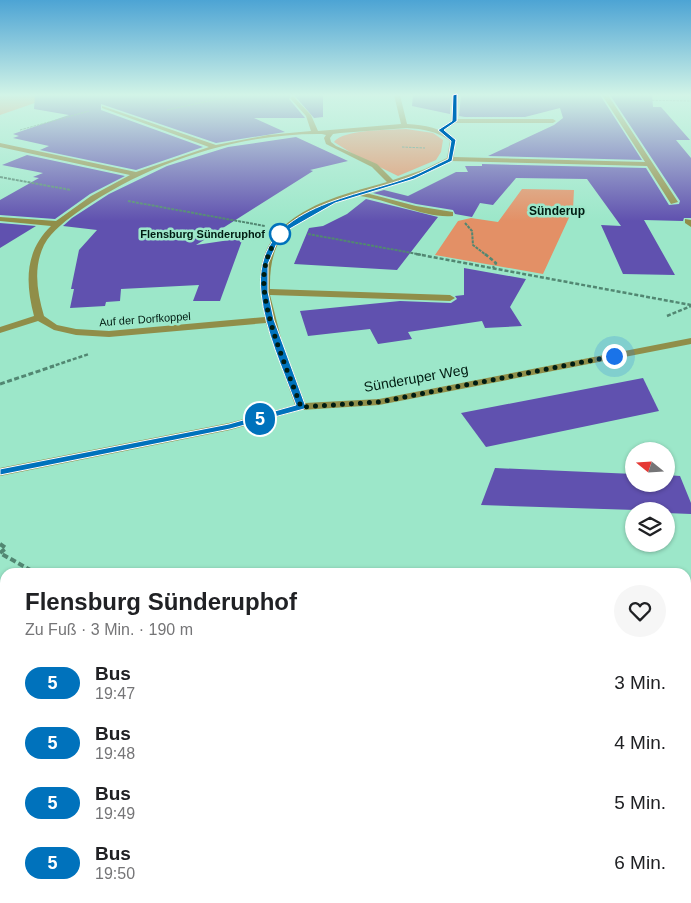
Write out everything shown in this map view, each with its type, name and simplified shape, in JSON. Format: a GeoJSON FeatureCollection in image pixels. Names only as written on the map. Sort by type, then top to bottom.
{"type":"FeatureCollection","features":[{"type":"Feature","properties":{"kind":"street"},"geometry":{"type":"LineString","coordinates":[[188,137],[215,147]]}},
{"type":"Feature","properties":{"kind":"street"},"geometry":{"type":"LineString","coordinates":[[0,330],[39,317],[32,295],[32,270],[40,246],[57,224],[96,195],[136,174],[215,147],[267,137]]}},
{"type":"Feature","properties":{"kind":"street"},"geometry":{"type":"LineString","coordinates":[[328,137],[328,143],[334,147],[380,169],[391,183]]}},
{"type":"Feature","properties":{"kind":"street"},"geometry":{"type":"LineString","coordinates":[[449,137],[453,140],[450,160]]}},
{"type":"Feature","properties":{"kind":"street"},"geometry":{"type":"LineString","coordinates":[[632,137],[674,202]]}},
{"type":"Feature","properties":{"kind":"street"},"geometry":{"type":"LineString","coordinates":[[0,144],[136,174]]}},
{"type":"Feature","properties":{"kind":"street"},"geometry":{"type":"LineString","coordinates":[[301,407],[270,320],[265,292],[265,264],[273,243],[283,230],[316,210],[358,193],[431,171],[450,160],[649,164]]}},
{"type":"Feature","properties":{"kind":"street"},"geometry":{"type":"LineString","coordinates":[[358,193],[416,208],[450,214]]}},
{"type":"Feature","properties":{"kind":"street"},"geometry":{"type":"LineString","coordinates":[[0,218],[57,224]]}},
{"type":"Feature","properties":{"kind":"street"},"geometry":{"type":"LineString","coordinates":[[265,292],[450,298]]}},
{"type":"Feature","properties":{"kind":"street","name":"Auf der Dorfkoppel"},"geometry":{"type":"LineString","coordinates":[[39,317],[54,327],[76,332],[109,334],[270,320]]}},
{"type":"Feature","properties":{"kind":"street","name":"Sünderuper Weg"},"geometry":{"type":"LineString","coordinates":[[0,472],[230,426],[301,407],[379,402],[691,342]]}},
{"type":"Feature","properties":{"kind":"path"},"geometry":{"type":"LineString","coordinates":[[0,177],[691,305]]}},
{"type":"Feature","properties":{"kind":"path"},"geometry":{"type":"LineString","coordinates":[[450,214],[463,222],[472,231],[471,240],[474,245],[496,263],[493,268]]}},
{"type":"Feature","properties":{"kind":"path"},"geometry":{"type":"LineString","coordinates":[[667,316],[691,305]]}},
{"type":"Feature","properties":{"kind":"path"},"geometry":{"type":"LineString","coordinates":[[0,384],[90,353]]}},
{"type":"Feature","properties":{"kind":"path"},"geometry":{"type":"LineString","coordinates":[[0,544],[6,548],[0,553],[27,568]]}},
{"type":"Feature","properties":{"kind":"shaded area"},"geometry":{"type":"Polygon","coordinates":[[[439,137],[443,140],[441,152],[436,160],[398,176],[353,154],[334,142],[339,138],[439,137]]]}},
{"type":"Feature","properties":{"kind":"shaded area"},"geometry":{"type":"Polygon","coordinates":[[[522,189],[574,190],[573,209],[543,274],[435,255],[458,221],[471,218],[498,222],[522,189]]]}},
{"type":"Feature","properties":{"kind":"building"},"geometry":{"type":"Polygon","coordinates":[[[176,137],[203,147],[136,170],[40,150],[49,146],[13,138],[176,137]]]}},
{"type":"Feature","properties":{"kind":"building"},"geometry":{"type":"Polygon","coordinates":[[[199,137],[253,137],[216,143],[199,137]]]}},
{"type":"Feature","properties":{"kind":"building"},"geometry":{"type":"Polygon","coordinates":[[[296,137],[348,161],[310,170],[313,171],[196,245],[243,238],[220,301],[193,301],[199,285],[121,289],[120,301],[106,302],[105,306],[70,308],[74,289],[71,289],[79,250],[97,230],[63,226],[109,194],[167,166],[228,147],[296,137]]]}},
{"type":"Feature","properties":{"kind":"building"},"geometry":{"type":"Polygon","coordinates":[[[528,137],[627,137],[642,160],[488,156],[528,137]]]}},
{"type":"Feature","properties":{"kind":"building"},"geometry":{"type":"Polygon","coordinates":[[[638,137],[687,137],[690,140],[676,140],[691,158],[691,218],[684,218],[683,221],[644,220],[675,275],[623,274],[601,225],[621,226],[587,179],[516,178],[493,205],[480,203],[472,217],[455,214],[453,210],[416,204],[373,193],[384,190],[408,196],[456,172],[468,172],[465,166],[482,166],[482,164],[646,168],[669,205],[679,204],[680,201],[638,137]]]}},
{"type":"Feature","properties":{"kind":"building"},"geometry":{"type":"Polygon","coordinates":[[[27,155],[125,176],[90,194],[55,219],[0,215],[0,200],[39,178],[33,177],[43,173],[2,165],[27,155]]]}},
{"type":"Feature","properties":{"kind":"building"},"geometry":{"type":"Polygon","coordinates":[[[366,199],[438,217],[397,270],[294,264],[309,228],[323,226],[347,214],[366,199]]]}},
{"type":"Feature","properties":{"kind":"building"},"geometry":{"type":"Polygon","coordinates":[[[0,223],[36,226],[0,248],[0,223]]]}},
{"type":"Feature","properties":{"kind":"building"},"geometry":{"type":"Polygon","coordinates":[[[464,268],[526,279],[510,307],[522,326],[485,328],[482,321],[408,332],[412,339],[378,344],[370,329],[308,336],[300,311],[400,301],[451,303],[457,299],[455,296],[464,295],[464,268]]]}},
{"type":"Feature","properties":{"kind":"building"},"geometry":{"type":"Polygon","coordinates":[[[643,378],[659,411],[486,447],[461,413],[643,378]]]}},
{"type":"Feature","properties":{"kind":"building"},"geometry":{"type":"Polygon","coordinates":[[[495,468],[625,474],[625,492],[675,492],[675,476],[680,476],[691,503],[691,514],[675,513],[675,502],[625,502],[625,510],[481,505],[495,468]]]}},
{"type":"Feature","properties":{"kind":"bus line","name":"5"},"geometry":{"type":"LineString","coordinates":[[0,472],[230,426],[301,407],[270,320],[265,292],[265,264],[273,243],[283,230],[307,214],[333,202],[431,171],[450,160],[453,150],[453,140],[450,137]]}},
{"type":"Feature","properties":{"kind":"place","name":"Flensburg Sünderuphof"},"geometry":{"type":"Point","coordinates":[280,234]}},
{"type":"Feature","properties":{"kind":"district","name":"Sünderup"},"geometry":{"type":"Point","coordinates":[557,211]}},
{"type":"Feature","properties":{"kind":"route"},"geometry":{"type":"LineString","coordinates":[[280,234],[283,230],[273,243],[265,264],[265,292],[270,320],[301,407],[379,402],[614,356]]}}]}
